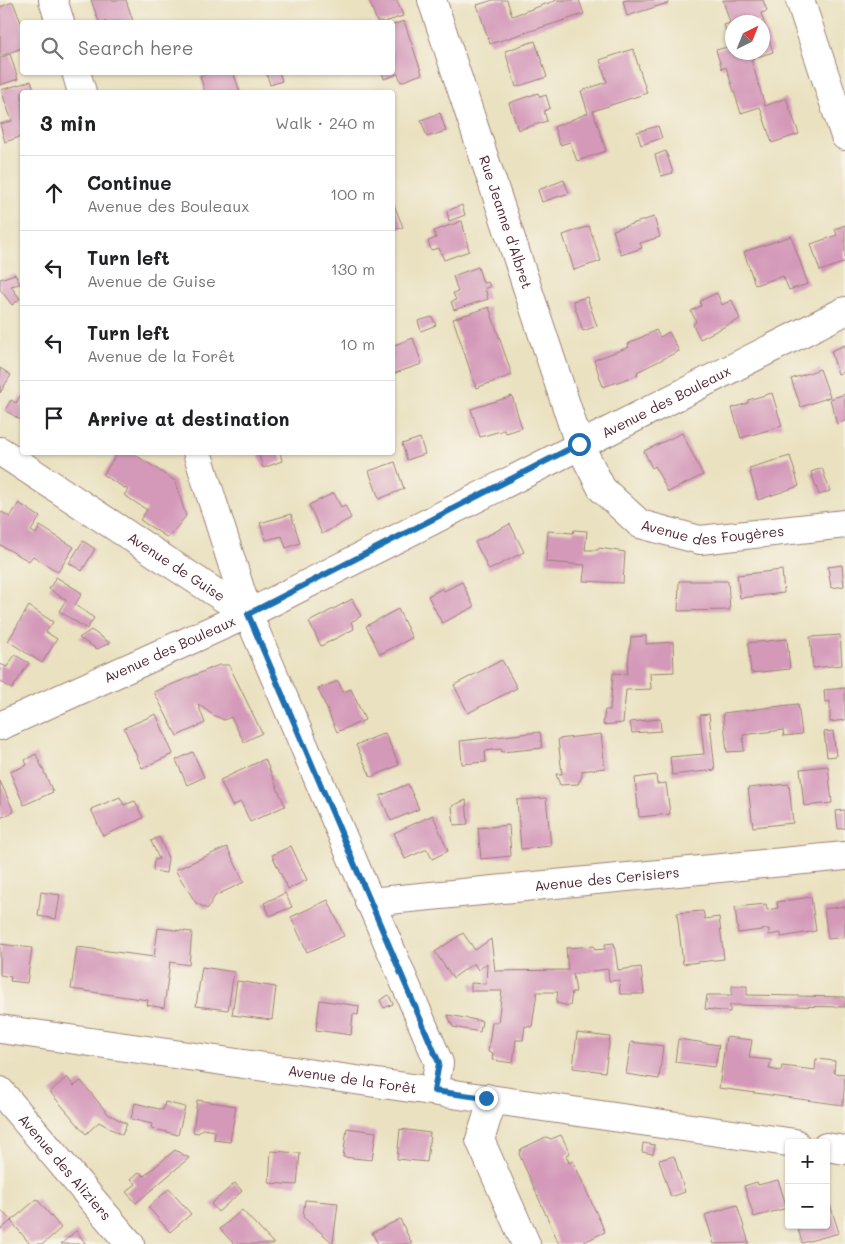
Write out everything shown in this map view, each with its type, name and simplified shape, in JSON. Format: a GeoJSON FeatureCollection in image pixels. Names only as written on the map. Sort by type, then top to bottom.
{"type":"FeatureCollection","features":[{"type":"Feature","properties":{"kind":"street"},"geometry":{"type":"LineString","coordinates":[[53,0],[59,20]]}},
{"type":"Feature","properties":{"kind":"street","name":"Rue Jeanne d'Albret"},"geometry":{"type":"LineString","coordinates":[[432,0],[579,444],[597,481]]}},
{"type":"Feature","properties":{"kind":"street"},"geometry":{"type":"LineString","coordinates":[[800,0],[845,136]]}},
{"type":"Feature","properties":{"kind":"street"},"geometry":{"type":"LineString","coordinates":[[77,75],[81,90]]}},
{"type":"Feature","properties":{"kind":"street","name":"Avenue des Bouleaux"},"geometry":{"type":"LineString","coordinates":[[0,726],[248,614],[579,444],[845,311]]}},
{"type":"Feature","properties":{"kind":"street","name":"Avenue de Guise"},"geometry":{"type":"LineString","coordinates":[[0,451],[248,614]]}},
{"type":"Feature","properties":{"kind":"street"},"geometry":{"type":"LineString","coordinates":[[198,455],[248,614],[439,1063],[434,1091]]}},
{"type":"Feature","properties":{"kind":"street","name":"Avenue des Fougères"},"geometry":{"type":"LineString","coordinates":[[597,481],[602,489],[640,524],[700,540],[845,524]]}},
{"type":"Feature","properties":{"kind":"street","name":"Avenue des Cerisiers"},"geometry":{"type":"LineString","coordinates":[[369,902],[845,856]]}},
{"type":"Feature","properties":{"kind":"street","name":"Avenue de la Forêt"},"geometry":{"type":"LineString","coordinates":[[0,1029],[785,1142]]}},
{"type":"Feature","properties":{"kind":"street","name":"Avenue des Aliziers"},"geometry":{"type":"LineString","coordinates":[[0,1091],[130,1244]]}},
{"type":"Feature","properties":{"kind":"street"},"geometry":{"type":"LineString","coordinates":[[486,1098],[489,1111],[480,1140],[526,1244]]}},
{"type":"Feature","properties":{"kind":"street"},"geometry":{"type":"LineString","coordinates":[[830,1148],[845,1150]]}},
{"type":"Feature","properties":{"kind":"building"},"geometry":{"type":"Polygon","coordinates":[[[91,0],[126,0],[133,20],[98,20],[91,0]]]}},
{"type":"Feature","properties":{"kind":"building"},"geometry":{"type":"Polygon","coordinates":[[[369,0],[397,0],[403,16],[391,20],[376,20],[369,0]]]}},
{"type":"Feature","properties":{"kind":"building"},"geometry":{"type":"Polygon","coordinates":[[[493,0],[507,0],[512,16],[557,0],[579,0],[584,14],[490,44],[477,5],[493,0]]]}},
{"type":"Feature","properties":{"kind":"building"},"geometry":{"type":"Polygon","coordinates":[[[667,0],[668,3],[627,16],[623,1],[667,0]]]}},
{"type":"Feature","properties":{"kind":"building"},"geometry":{"type":"Polygon","coordinates":[[[723,0],[763,0],[767,11],[761,13],[762,15],[728,15],[723,0]]]}},
{"type":"Feature","properties":{"kind":"building"},"geometry":{"type":"Polygon","coordinates":[[[13,2],[20,20],[20,49],[0,56],[0,7],[13,2]]]}},
{"type":"Feature","properties":{"kind":"building"},"geometry":{"type":"Polygon","coordinates":[[[404,21],[422,74],[401,82],[398,74],[384,79],[383,75],[395,75],[395,24],[404,21]]]}},
{"type":"Feature","properties":{"kind":"building"},"geometry":{"type":"Polygon","coordinates":[[[535,41],[547,77],[516,87],[505,51],[535,41]]]}},
{"type":"Feature","properties":{"kind":"building"},"geometry":{"type":"Polygon","coordinates":[[[770,42],[773,52],[770,53],[770,42]]]}},
{"type":"Feature","properties":{"kind":"building"},"geometry":{"type":"Polygon","coordinates":[[[725,48],[725,60],[751,60],[765,106],[786,98],[799,134],[772,143],[760,107],[741,113],[726,67],[722,69],[716,50],[725,48]]]}},
{"type":"Feature","properties":{"kind":"building"},"geometry":{"type":"Polygon","coordinates":[[[633,49],[647,93],[593,111],[606,151],[577,161],[570,142],[560,145],[554,127],[588,113],[581,91],[607,82],[600,60],[633,49]]]}},
{"type":"Feature","properties":{"kind":"building"},"geometry":{"type":"Polygon","coordinates":[[[10,54],[18,79],[0,85],[0,58],[10,54]]]}},
{"type":"Feature","properties":{"kind":"building"},"geometry":{"type":"Polygon","coordinates":[[[234,75],[239,90],[204,90],[200,76],[234,75]]]}},
{"type":"Feature","properties":{"kind":"building"},"geometry":{"type":"Polygon","coordinates":[[[267,75],[280,75],[282,81],[270,85],[267,75]]]}},
{"type":"Feature","properties":{"kind":"building"},"geometry":{"type":"Polygon","coordinates":[[[31,81],[34,90],[20,90],[20,137],[5,142],[0,124],[12,121],[1,90],[31,81]]]}},
{"type":"Feature","properties":{"kind":"building"},"geometry":{"type":"Polygon","coordinates":[[[538,93],[540,97],[546,95],[550,108],[544,111],[547,121],[518,130],[509,103],[538,93]]]}},
{"type":"Feature","properties":{"kind":"building"},"geometry":{"type":"Polygon","coordinates":[[[440,113],[446,131],[427,137],[421,120],[440,113]]]}},
{"type":"Feature","properties":{"kind":"building"},"geometry":{"type":"Polygon","coordinates":[[[658,126],[662,138],[641,145],[637,132],[658,126]]]}},
{"type":"Feature","properties":{"kind":"building"},"geometry":{"type":"Polygon","coordinates":[[[666,151],[673,173],[661,176],[655,155],[666,151]]]}},
{"type":"Feature","properties":{"kind":"building"},"geometry":{"type":"Polygon","coordinates":[[[564,180],[569,193],[542,202],[538,190],[564,180]]]}},
{"type":"Feature","properties":{"kind":"building"},"geometry":{"type":"Polygon","coordinates":[[[462,205],[465,215],[449,221],[447,211],[462,205]]]}},
{"type":"Feature","properties":{"kind":"building"},"geometry":{"type":"Polygon","coordinates":[[[395,207],[403,227],[395,230],[395,207]]]}},
{"type":"Feature","properties":{"kind":"building"},"geometry":{"type":"Polygon","coordinates":[[[654,217],[660,237],[640,243],[642,248],[621,255],[613,230],[654,217]]]}},
{"type":"Feature","properties":{"kind":"building"},"geometry":{"type":"Polygon","coordinates":[[[462,221],[469,251],[444,260],[439,248],[431,250],[428,241],[436,238],[434,231],[462,221]]]}},
{"type":"Feature","properties":{"kind":"building"},"geometry":{"type":"Polygon","coordinates":[[[845,225],[845,262],[820,271],[811,244],[837,235],[835,229],[845,225]]]}},
{"type":"Feature","properties":{"kind":"building"},"geometry":{"type":"Polygon","coordinates":[[[589,226],[601,261],[574,270],[563,235],[589,226]]]}},
{"type":"Feature","properties":{"kind":"building"},"geometry":{"type":"Polygon","coordinates":[[[791,236],[808,284],[789,290],[783,276],[755,285],[744,252],[791,236]]]}},
{"type":"Feature","properties":{"kind":"building"},"geometry":{"type":"Polygon","coordinates":[[[478,267],[483,283],[488,282],[490,287],[485,288],[488,299],[454,310],[451,302],[456,300],[453,293],[458,292],[453,276],[478,267]]]}},
{"type":"Feature","properties":{"kind":"building"},"geometry":{"type":"Polygon","coordinates":[[[15,274],[20,284],[11,286],[20,299],[12,305],[0,289],[0,279],[15,274]]]}},
{"type":"Feature","properties":{"kind":"building"},"geometry":{"type":"Polygon","coordinates":[[[717,293],[722,305],[732,300],[740,319],[700,339],[693,325],[696,321],[691,311],[701,306],[700,301],[717,293]]]}},
{"type":"Feature","properties":{"kind":"building"},"geometry":{"type":"Polygon","coordinates":[[[587,297],[597,326],[583,331],[573,301],[587,297]]]}},
{"type":"Feature","properties":{"kind":"building"},"geometry":{"type":"Polygon","coordinates":[[[489,307],[512,375],[476,388],[453,319],[489,307]]]}},
{"type":"Feature","properties":{"kind":"building"},"geometry":{"type":"Polygon","coordinates":[[[432,317],[436,325],[421,331],[418,321],[432,317]]]}},
{"type":"Feature","properties":{"kind":"building"},"geometry":{"type":"Polygon","coordinates":[[[656,330],[660,337],[669,332],[679,351],[637,372],[638,375],[603,387],[594,360],[629,347],[628,344],[656,330]]]}},
{"type":"Feature","properties":{"kind":"building"},"geometry":{"type":"Polygon","coordinates":[[[413,338],[422,364],[395,373],[395,345],[413,338]]]}},
{"type":"Feature","properties":{"kind":"building"},"geometry":{"type":"Polygon","coordinates":[[[845,345],[845,371],[838,374],[831,351],[845,345]]]}},
{"type":"Feature","properties":{"kind":"building"},"geometry":{"type":"Polygon","coordinates":[[[0,368],[11,375],[0,393],[0,368]]]}},
{"type":"Feature","properties":{"kind":"building"},"geometry":{"type":"Polygon","coordinates":[[[820,369],[830,397],[801,407],[791,379],[820,369]]]}},
{"type":"Feature","properties":{"kind":"building"},"geometry":{"type":"Polygon","coordinates":[[[772,393],[782,426],[741,438],[732,408],[748,403],[748,400],[772,393]]]}},
{"type":"Feature","properties":{"kind":"building"},"geometry":{"type":"Polygon","coordinates":[[[845,394],[845,421],[837,424],[830,399],[845,394]]]}},
{"type":"Feature","properties":{"kind":"building"},"geometry":{"type":"Polygon","coordinates":[[[20,396],[20,420],[5,410],[11,400],[16,403],[20,396]]]}},
{"type":"Feature","properties":{"kind":"building"},"geometry":{"type":"Polygon","coordinates":[[[512,396],[522,428],[506,433],[504,430],[480,437],[471,409],[512,396]]]}},
{"type":"Feature","properties":{"kind":"building"},"geometry":{"type":"Polygon","coordinates":[[[682,433],[703,475],[668,492],[655,466],[652,468],[644,451],[682,433]]]}},
{"type":"Feature","properties":{"kind":"building"},"geometry":{"type":"Polygon","coordinates":[[[420,438],[425,454],[407,460],[402,444],[420,438]]]}},
{"type":"Feature","properties":{"kind":"building"},"geometry":{"type":"Polygon","coordinates":[[[116,455],[136,455],[175,481],[186,516],[168,538],[140,520],[147,510],[124,495],[128,490],[103,475],[116,455]]]}},
{"type":"Feature","properties":{"kind":"building"},"geometry":{"type":"Polygon","coordinates":[[[259,455],[281,455],[282,461],[263,468],[259,455]]]}},
{"type":"Feature","properties":{"kind":"building"},"geometry":{"type":"Polygon","coordinates":[[[790,456],[799,486],[758,500],[749,468],[790,456]]]}},
{"type":"Feature","properties":{"kind":"building"},"geometry":{"type":"Polygon","coordinates":[[[395,462],[404,489],[379,499],[369,471],[395,462]]]}},
{"type":"Feature","properties":{"kind":"building"},"geometry":{"type":"Polygon","coordinates":[[[822,468],[830,491],[819,495],[811,472],[822,468]]]}},
{"type":"Feature","properties":{"kind":"building"},"geometry":{"type":"Polygon","coordinates":[[[334,493],[341,507],[345,505],[351,518],[322,534],[309,505],[334,493]]]}},
{"type":"Feature","properties":{"kind":"building"},"geometry":{"type":"Polygon","coordinates":[[[19,503],[40,517],[31,531],[36,534],[40,526],[74,547],[58,572],[33,556],[29,561],[0,545],[0,515],[2,512],[10,517],[19,503]]]}},
{"type":"Feature","properties":{"kind":"building"},"geometry":{"type":"Polygon","coordinates":[[[291,514],[300,543],[286,548],[282,536],[266,540],[260,523],[291,514]]]}},
{"type":"Feature","properties":{"kind":"building"},"geometry":{"type":"Polygon","coordinates":[[[510,524],[524,552],[489,570],[475,542],[510,524]]]}},
{"type":"Feature","properties":{"kind":"building"},"geometry":{"type":"Polygon","coordinates":[[[574,530],[587,531],[585,550],[598,550],[599,548],[625,552],[623,583],[583,581],[585,565],[546,562],[548,531],[573,533],[574,530]]]}},
{"type":"Feature","properties":{"kind":"building"},"geometry":{"type":"Polygon","coordinates":[[[83,541],[95,549],[82,571],[69,563],[83,541]]]}},
{"type":"Feature","properties":{"kind":"building"},"geometry":{"type":"Polygon","coordinates":[[[842,565],[844,586],[831,588],[828,567],[842,565]]]}},
{"type":"Feature","properties":{"kind":"building"},"geometry":{"type":"Polygon","coordinates":[[[782,570],[784,593],[740,598],[737,575],[782,570]]]}},
{"type":"Feature","properties":{"kind":"building"},"geometry":{"type":"Polygon","coordinates":[[[56,577],[82,593],[75,605],[94,618],[87,629],[59,611],[66,600],[49,589],[56,577]]]}},
{"type":"Feature","properties":{"kind":"building"},"geometry":{"type":"Polygon","coordinates":[[[679,581],[728,581],[730,610],[678,611],[679,581]]]}},
{"type":"Feature","properties":{"kind":"building"},"geometry":{"type":"Polygon","coordinates":[[[462,582],[474,607],[442,623],[428,596],[443,588],[444,591],[462,582]]]}},
{"type":"Feature","properties":{"kind":"building"},"geometry":{"type":"Polygon","coordinates":[[[352,599],[361,616],[351,622],[354,629],[321,646],[309,622],[352,599]]]}},
{"type":"Feature","properties":{"kind":"building"},"geometry":{"type":"Polygon","coordinates":[[[29,606],[53,622],[46,632],[57,639],[42,663],[8,641],[29,606]]]}},
{"type":"Feature","properties":{"kind":"building"},"geometry":{"type":"Polygon","coordinates":[[[398,609],[412,638],[380,654],[366,626],[398,609]]]}},
{"type":"Feature","properties":{"kind":"building"},"geometry":{"type":"Polygon","coordinates":[[[91,630],[110,643],[97,649],[79,638],[91,630]]]}},
{"type":"Feature","properties":{"kind":"building"},"geometry":{"type":"Polygon","coordinates":[[[840,635],[842,665],[813,668],[810,637],[840,635]]]}},
{"type":"Feature","properties":{"kind":"building"},"geometry":{"type":"Polygon","coordinates":[[[646,636],[646,644],[673,642],[674,672],[650,673],[651,689],[626,690],[623,723],[603,725],[605,710],[610,710],[613,673],[627,674],[631,637],[646,636]]]}},
{"type":"Feature","properties":{"kind":"building"},"geometry":{"type":"Polygon","coordinates":[[[787,639],[790,669],[751,673],[748,643],[787,639]]]}},
{"type":"Feature","properties":{"kind":"building"},"geometry":{"type":"Polygon","coordinates":[[[15,655],[29,663],[12,689],[0,681],[0,664],[7,667],[15,655]]]}},
{"type":"Feature","properties":{"kind":"building"},"geometry":{"type":"Polygon","coordinates":[[[502,660],[517,688],[468,713],[454,685],[502,660]]]}},
{"type":"Feature","properties":{"kind":"building"},"geometry":{"type":"Polygon","coordinates":[[[219,665],[229,665],[262,733],[244,742],[231,717],[224,720],[213,715],[198,704],[205,723],[177,736],[154,692],[219,665]]]}},
{"type":"Feature","properties":{"kind":"building"},"geometry":{"type":"Polygon","coordinates":[[[338,681],[343,692],[351,689],[365,720],[337,732],[318,689],[338,681]]]}},
{"type":"Feature","properties":{"kind":"building"},"geometry":{"type":"Polygon","coordinates":[[[845,688],[845,720],[830,722],[830,701],[825,702],[824,690],[845,688]]]}},
{"type":"Feature","properties":{"kind":"building"},"geometry":{"type":"Polygon","coordinates":[[[798,704],[802,734],[784,736],[783,730],[743,735],[744,751],[727,752],[723,713],[798,704]]]}},
{"type":"Feature","properties":{"kind":"building"},"geometry":{"type":"Polygon","coordinates":[[[156,714],[173,754],[142,768],[124,728],[156,714]]]}},
{"type":"Feature","properties":{"kind":"building"},"geometry":{"type":"Polygon","coordinates":[[[709,714],[715,770],[672,775],[670,757],[704,754],[700,715],[709,714]]]}},
{"type":"Feature","properties":{"kind":"building"},"geometry":{"type":"Polygon","coordinates":[[[660,719],[661,731],[632,733],[630,722],[660,719]]]}},
{"type":"Feature","properties":{"kind":"building"},"geometry":{"type":"Polygon","coordinates":[[[833,731],[836,756],[827,757],[824,732],[833,731]]]}},
{"type":"Feature","properties":{"kind":"building"},"geometry":{"type":"Polygon","coordinates":[[[540,732],[542,748],[502,752],[501,749],[485,751],[486,762],[462,764],[460,741],[540,732]]]}},
{"type":"Feature","properties":{"kind":"building"},"geometry":{"type":"Polygon","coordinates":[[[385,733],[399,765],[371,777],[356,745],[385,733]]]}},
{"type":"Feature","properties":{"kind":"building"},"geometry":{"type":"Polygon","coordinates":[[[601,734],[605,768],[582,771],[578,784],[560,785],[556,774],[562,774],[558,739],[601,734]]]}},
{"type":"Feature","properties":{"kind":"building"},"geometry":{"type":"Polygon","coordinates":[[[193,752],[204,777],[187,785],[176,760],[193,752]]]}},
{"type":"Feature","properties":{"kind":"building"},"geometry":{"type":"Polygon","coordinates":[[[36,754],[53,792],[24,805],[10,772],[27,765],[25,760],[36,754]]]}},
{"type":"Feature","properties":{"kind":"building"},"geometry":{"type":"Polygon","coordinates":[[[265,759],[285,806],[250,822],[241,802],[232,806],[220,780],[265,759]]]}},
{"type":"Feature","properties":{"kind":"building"},"geometry":{"type":"Polygon","coordinates":[[[828,766],[832,803],[804,806],[800,769],[828,766]]]}},
{"type":"Feature","properties":{"kind":"building"},"geometry":{"type":"Polygon","coordinates":[[[656,775],[657,784],[666,783],[670,814],[639,817],[635,778],[656,775]]]}},
{"type":"Feature","properties":{"kind":"building"},"geometry":{"type":"Polygon","coordinates":[[[0,781],[14,812],[0,818],[0,781]]]}},
{"type":"Feature","properties":{"kind":"building"},"geometry":{"type":"Polygon","coordinates":[[[408,784],[419,809],[391,821],[380,796],[408,784]]]}},
{"type":"Feature","properties":{"kind":"building"},"geometry":{"type":"Polygon","coordinates":[[[789,784],[793,823],[753,827],[748,788],[789,784]]]}},
{"type":"Feature","properties":{"kind":"building"},"geometry":{"type":"Polygon","coordinates":[[[120,797],[124,805],[135,801],[143,818],[103,836],[91,809],[120,797]]]}},
{"type":"Feature","properties":{"kind":"building"},"geometry":{"type":"Polygon","coordinates":[[[546,798],[551,846],[521,849],[517,800],[546,798]]]}},
{"type":"Feature","properties":{"kind":"building"},"geometry":{"type":"Polygon","coordinates":[[[466,800],[468,824],[454,825],[452,806],[466,800]]]}},
{"type":"Feature","properties":{"kind":"building"},"geometry":{"type":"Polygon","coordinates":[[[845,810],[845,828],[838,829],[836,811],[845,810]]]}},
{"type":"Feature","properties":{"kind":"building"},"geometry":{"type":"Polygon","coordinates":[[[433,815],[448,851],[432,859],[427,849],[405,859],[394,833],[433,815]]]}},
{"type":"Feature","properties":{"kind":"building"},"geometry":{"type":"Polygon","coordinates":[[[509,825],[511,856],[481,859],[478,828],[509,825]]]}},
{"type":"Feature","properties":{"kind":"building"},"geometry":{"type":"Polygon","coordinates":[[[159,837],[168,858],[166,873],[153,871],[154,860],[159,859],[151,841],[159,837]]]}},
{"type":"Feature","properties":{"kind":"building"},"geometry":{"type":"Polygon","coordinates":[[[291,846],[307,880],[288,889],[272,855],[291,846]]]}},
{"type":"Feature","properties":{"kind":"building"},"geometry":{"type":"Polygon","coordinates":[[[227,847],[244,882],[215,896],[207,909],[196,903],[175,870],[227,847]]]}},
{"type":"Feature","properties":{"kind":"building"},"geometry":{"type":"Polygon","coordinates":[[[41,892],[60,895],[56,919],[38,916],[41,892]]]}},
{"type":"Feature","properties":{"kind":"building"},"geometry":{"type":"Polygon","coordinates":[[[285,893],[292,907],[270,916],[264,903],[285,893]]]}},
{"type":"Feature","properties":{"kind":"building"},"geometry":{"type":"Polygon","coordinates":[[[811,897],[816,931],[781,937],[781,933],[769,935],[769,929],[738,933],[735,907],[766,904],[767,910],[778,908],[777,902],[811,897]]]}},
{"type":"Feature","properties":{"kind":"building"},"geometry":{"type":"Polygon","coordinates":[[[328,900],[344,936],[307,952],[291,917],[328,900]]]}},
{"type":"Feature","properties":{"kind":"building"},"geometry":{"type":"Polygon","coordinates":[[[845,906],[845,937],[828,939],[824,909],[845,906]]]}},
{"type":"Feature","properties":{"kind":"building"},"geometry":{"type":"Polygon","coordinates":[[[703,911],[705,919],[719,917],[724,959],[683,964],[677,913],[703,911]]]}},
{"type":"Feature","properties":{"kind":"building"},"geometry":{"type":"Polygon","coordinates":[[[158,928],[192,932],[189,965],[170,962],[164,1008],[147,1005],[148,1000],[71,989],[77,947],[154,957],[158,928]]]}},
{"type":"Feature","properties":{"kind":"building"},"geometry":{"type":"Polygon","coordinates":[[[463,933],[475,950],[491,939],[495,971],[568,970],[566,948],[594,946],[595,950],[605,949],[605,944],[614,943],[618,970],[641,967],[644,994],[620,994],[619,980],[609,981],[608,969],[573,974],[576,992],[572,992],[570,1006],[556,1003],[558,992],[537,992],[532,1027],[525,1026],[523,1040],[516,1040],[513,1063],[492,1060],[493,1053],[488,1052],[492,1022],[498,1022],[502,991],[471,991],[471,983],[486,984],[487,963],[478,970],[474,963],[453,978],[435,952],[463,933]]]}},
{"type":"Feature","properties":{"kind":"building"},"geometry":{"type":"Polygon","coordinates":[[[0,944],[32,948],[27,983],[10,981],[11,977],[0,975],[0,944]]]}},
{"type":"Feature","properties":{"kind":"building"},"geometry":{"type":"Polygon","coordinates":[[[202,967],[234,972],[228,1010],[196,1006],[202,967]]]}},
{"type":"Feature","properties":{"kind":"building"},"geometry":{"type":"Polygon","coordinates":[[[237,981],[276,987],[272,1020],[232,1015],[237,981]]]}},
{"type":"Feature","properties":{"kind":"building"},"geometry":{"type":"Polygon","coordinates":[[[732,986],[747,986],[747,995],[845,997],[845,1007],[730,1005],[730,1012],[705,1009],[707,995],[732,995],[732,986]]]}},
{"type":"Feature","properties":{"kind":"building"},"geometry":{"type":"Polygon","coordinates":[[[389,995],[393,1004],[384,1008],[380,1000],[389,995]]]}},
{"type":"Feature","properties":{"kind":"building"},"geometry":{"type":"Polygon","coordinates":[[[320,1000],[359,1006],[358,1015],[353,1014],[351,1035],[316,1030],[320,1000]]]}},
{"type":"Feature","properties":{"kind":"building"},"geometry":{"type":"Polygon","coordinates":[[[448,1015],[482,1021],[480,1032],[453,1027],[448,1015]]]}},
{"type":"Feature","properties":{"kind":"building"},"geometry":{"type":"Polygon","coordinates":[[[577,1033],[610,1037],[605,1072],[573,1068],[577,1033]]]}},
{"type":"Feature","properties":{"kind":"building"},"geometry":{"type":"Polygon","coordinates":[[[726,1037],[752,1040],[749,1058],[771,1060],[769,1069],[781,1071],[782,1066],[815,1070],[816,1059],[835,1061],[834,1073],[845,1074],[843,1105],[719,1088],[726,1037]]]}},
{"type":"Feature","properties":{"kind":"building"},"geometry":{"type":"Polygon","coordinates":[[[678,1039],[719,1045],[715,1067],[675,1062],[678,1039]]]}},
{"type":"Feature","properties":{"kind":"building"},"geometry":{"type":"Polygon","coordinates":[[[631,1042],[663,1046],[659,1079],[626,1074],[631,1042]]]}},
{"type":"Feature","properties":{"kind":"building"},"geometry":{"type":"Polygon","coordinates":[[[67,1077],[74,1086],[81,1081],[108,1114],[127,1124],[122,1135],[99,1122],[86,1134],[50,1092],[67,1077]]]}},
{"type":"Feature","properties":{"kind":"building"},"geometry":{"type":"Polygon","coordinates":[[[197,1100],[236,1106],[230,1142],[214,1140],[215,1131],[203,1129],[198,1133],[193,1132],[197,1100]]]}},
{"type":"Feature","properties":{"kind":"building"},"geometry":{"type":"Polygon","coordinates":[[[165,1102],[185,1107],[178,1135],[151,1128],[152,1124],[131,1119],[135,1103],[163,1110],[165,1102]]]}},
{"type":"Feature","properties":{"kind":"building"},"geometry":{"type":"Polygon","coordinates":[[[347,1128],[376,1132],[372,1160],[343,1157],[347,1128]]]}},
{"type":"Feature","properties":{"kind":"building"},"geometry":{"type":"Polygon","coordinates":[[[400,1129],[430,1133],[427,1162],[397,1159],[400,1129]]]}},
{"type":"Feature","properties":{"kind":"building"},"geometry":{"type":"Polygon","coordinates":[[[561,1135],[570,1153],[566,1155],[569,1163],[573,1161],[605,1232],[580,1244],[559,1244],[519,1154],[521,1149],[546,1137],[551,1139],[561,1135]]]}},
{"type":"Feature","properties":{"kind":"building"},"geometry":{"type":"Polygon","coordinates":[[[643,1143],[655,1145],[653,1154],[642,1152],[643,1143]]]}},
{"type":"Feature","properties":{"kind":"building"},"geometry":{"type":"Polygon","coordinates":[[[175,1150],[189,1158],[136,1203],[126,1192],[136,1184],[131,1179],[139,1172],[144,1176],[175,1150]]]}},
{"type":"Feature","properties":{"kind":"building"},"geometry":{"type":"Polygon","coordinates":[[[271,1151],[300,1153],[297,1185],[269,1183],[271,1151]]]}},
{"type":"Feature","properties":{"kind":"building"},"geometry":{"type":"Polygon","coordinates":[[[674,1156],[685,1192],[671,1197],[659,1160],[674,1156]]]}},
{"type":"Feature","properties":{"kind":"building"},"geometry":{"type":"Polygon","coordinates":[[[778,1180],[785,1202],[785,1209],[754,1217],[744,1186],[757,1182],[758,1185],[778,1180]]]}},
{"type":"Feature","properties":{"kind":"building"},"geometry":{"type":"Polygon","coordinates":[[[235,1183],[242,1191],[218,1212],[211,1204],[235,1183]]]}},
{"type":"Feature","properties":{"kind":"building"},"geometry":{"type":"Polygon","coordinates":[[[169,1189],[191,1214],[170,1232],[148,1207],[169,1189]]]}},
{"type":"Feature","properties":{"kind":"building"},"geometry":{"type":"Polygon","coordinates":[[[37,1199],[61,1228],[43,1244],[30,1244],[11,1221],[37,1199]]]}},
{"type":"Feature","properties":{"kind":"building"},"geometry":{"type":"Polygon","coordinates":[[[305,1200],[338,1203],[333,1243],[303,1217],[305,1200]]]}},
{"type":"Feature","properties":{"kind":"building"},"geometry":{"type":"Polygon","coordinates":[[[830,1204],[839,1233],[802,1243],[798,1229],[830,1229],[830,1204]]]}},
{"type":"Feature","properties":{"kind":"building"},"geometry":{"type":"Polygon","coordinates":[[[737,1205],[749,1243],[714,1244],[705,1215],[737,1205]]]}},
{"type":"Feature","properties":{"kind":"building"},"geometry":{"type":"Polygon","coordinates":[[[0,1209],[11,1221],[0,1230],[0,1209]]]}},
{"type":"Feature","properties":{"kind":"building"},"geometry":{"type":"Polygon","coordinates":[[[242,1210],[274,1244],[234,1244],[220,1229],[242,1210]]]}},
{"type":"Feature","properties":{"kind":"building"},"geometry":{"type":"Polygon","coordinates":[[[400,1219],[412,1244],[378,1244],[372,1233],[400,1219]]]}},
{"type":"Feature","properties":{"kind":"building"},"geometry":{"type":"Polygon","coordinates":[[[76,1231],[86,1244],[61,1244],[76,1231]]]}},
{"type":"Feature","properties":{"kind":"route"},"geometry":{"type":"LineString","coordinates":[[486,1098],[434,1091],[439,1063],[248,614],[579,444]]}}]}
